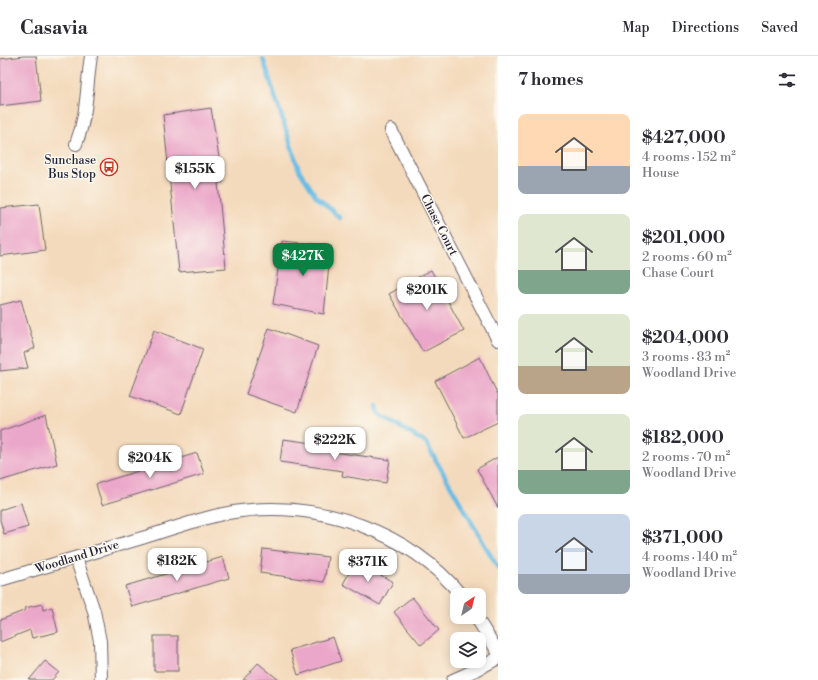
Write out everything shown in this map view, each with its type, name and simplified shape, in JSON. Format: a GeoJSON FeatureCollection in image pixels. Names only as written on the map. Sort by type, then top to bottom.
{"type":"FeatureCollection","features":[{"type":"Feature","properties":{"kind":"street"},"geometry":{"type":"LineString","coordinates":[[76,144],[86,109],[91,56]]}},
{"type":"Feature","properties":{"kind":"street","name":"Chase Court"},"geometry":{"type":"LineString","coordinates":[[391,130],[498,340]]}},
{"type":"Feature","properties":{"kind":"street","name":"Woodland Drive"},"geometry":{"type":"LineString","coordinates":[[0,580],[219,515],[259,510],[294,510],[351,522],[395,540],[430,563],[456,588]]}},
{"type":"Feature","properties":{"kind":"street"},"geometry":{"type":"LineString","coordinates":[[76,558],[94,611],[100,641],[101,680]]}},
{"type":"Feature","properties":{"kind":"street"},"geometry":{"type":"LineString","coordinates":[[480,624],[498,652]]}},
{"type":"Feature","properties":{"kind":"street"},"geometry":{"type":"LineString","coordinates":[[453,680],[498,658]]}},
{"type":"Feature","properties":{"kind":"building"},"geometry":{"type":"Polygon","coordinates":[[[36,56],[41,101],[0,106],[0,59],[36,56]]]}},
{"type":"Feature","properties":{"kind":"building"},"geometry":{"type":"Polygon","coordinates":[[[211,108],[223,182],[218,183],[226,268],[179,272],[163,115],[211,108]]]}},
{"type":"Feature","properties":{"kind":"building"},"geometry":{"type":"Polygon","coordinates":[[[39,204],[45,250],[0,256],[0,208],[39,204]]]}},
{"type":"Feature","properties":{"kind":"building"},"geometry":{"type":"Polygon","coordinates":[[[282,241],[331,246],[324,314],[273,304],[282,241]]]}},
{"type":"Feature","properties":{"kind":"building"},"geometry":{"type":"Polygon","coordinates":[[[431,270],[464,331],[423,352],[389,294],[431,270]]]}},
{"type":"Feature","properties":{"kind":"building"},"geometry":{"type":"Polygon","coordinates":[[[21,300],[35,348],[24,353],[28,368],[0,371],[0,305],[21,300]]]}},
{"type":"Feature","properties":{"kind":"building"},"geometry":{"type":"Polygon","coordinates":[[[269,328],[318,346],[297,412],[246,394],[269,328]]]}},
{"type":"Feature","properties":{"kind":"building"},"geometry":{"type":"Polygon","coordinates":[[[154,330],[203,349],[181,414],[130,396],[154,330]]]}},
{"type":"Feature","properties":{"kind":"building"},"geometry":{"type":"Polygon","coordinates":[[[480,357],[498,395],[498,422],[464,438],[435,381],[480,357]]]}},
{"type":"Feature","properties":{"kind":"building"},"geometry":{"type":"Polygon","coordinates":[[[46,415],[57,464],[0,481],[0,431],[46,415]]]}},
{"type":"Feature","properties":{"kind":"building"},"geometry":{"type":"Polygon","coordinates":[[[283,439],[328,445],[327,451],[390,460],[386,483],[342,476],[343,471],[280,462],[283,439]]]}},
{"type":"Feature","properties":{"kind":"building"},"geometry":{"type":"Polygon","coordinates":[[[197,453],[204,474],[102,505],[96,484],[197,453]]]}},
{"type":"Feature","properties":{"kind":"building"},"geometry":{"type":"Polygon","coordinates":[[[498,457],[498,508],[477,469],[498,457]]]}},
{"type":"Feature","properties":{"kind":"building"},"geometry":{"type":"Polygon","coordinates":[[[21,503],[28,527],[4,534],[0,520],[0,510],[21,503]]]}},
{"type":"Feature","properties":{"kind":"building"},"geometry":{"type":"Polygon","coordinates":[[[263,549],[328,557],[324,582],[260,573],[263,549]]]}},
{"type":"Feature","properties":{"kind":"building"},"geometry":{"type":"Polygon","coordinates":[[[223,557],[229,578],[132,607],[125,586],[223,557]]]}},
{"type":"Feature","properties":{"kind":"building"},"geometry":{"type":"Polygon","coordinates":[[[356,561],[393,582],[380,605],[343,584],[356,561]]]}},
{"type":"Feature","properties":{"kind":"building"},"geometry":{"type":"Polygon","coordinates":[[[412,597],[439,630],[421,645],[394,612],[412,597]]]}},
{"type":"Feature","properties":{"kind":"building"},"geometry":{"type":"Polygon","coordinates":[[[42,604],[43,610],[52,607],[58,632],[32,638],[30,630],[0,642],[0,620],[26,610],[25,608],[42,604]]]}},
{"type":"Feature","properties":{"kind":"building"},"geometry":{"type":"Polygon","coordinates":[[[154,636],[178,636],[178,671],[154,671],[154,636]]]}},
{"type":"Feature","properties":{"kind":"building"},"geometry":{"type":"Polygon","coordinates":[[[333,637],[341,661],[298,675],[290,650],[333,637]]]}},
{"type":"Feature","properties":{"kind":"building"},"geometry":{"type":"Polygon","coordinates":[[[45,661],[59,672],[52,680],[29,680],[45,661]]]}},
{"type":"Feature","properties":{"kind":"building"},"geometry":{"type":"Polygon","coordinates":[[[258,663],[279,680],[243,680],[258,663]]]}},
{"type":"Feature","properties":{"kind":"waterway"},"geometry":{"type":"LineString","coordinates":[[263,59],[299,170],[316,196],[340,218]]}},
{"type":"Feature","properties":{"kind":"waterway"},"geometry":{"type":"LineString","coordinates":[[377,406],[379,414],[426,443],[498,568]]}},
{"type":"Feature","properties":{"kind":"place","name":"Sunchase Bus Stop"},"geometry":{"type":"Point","coordinates":[109,167]}}]}
